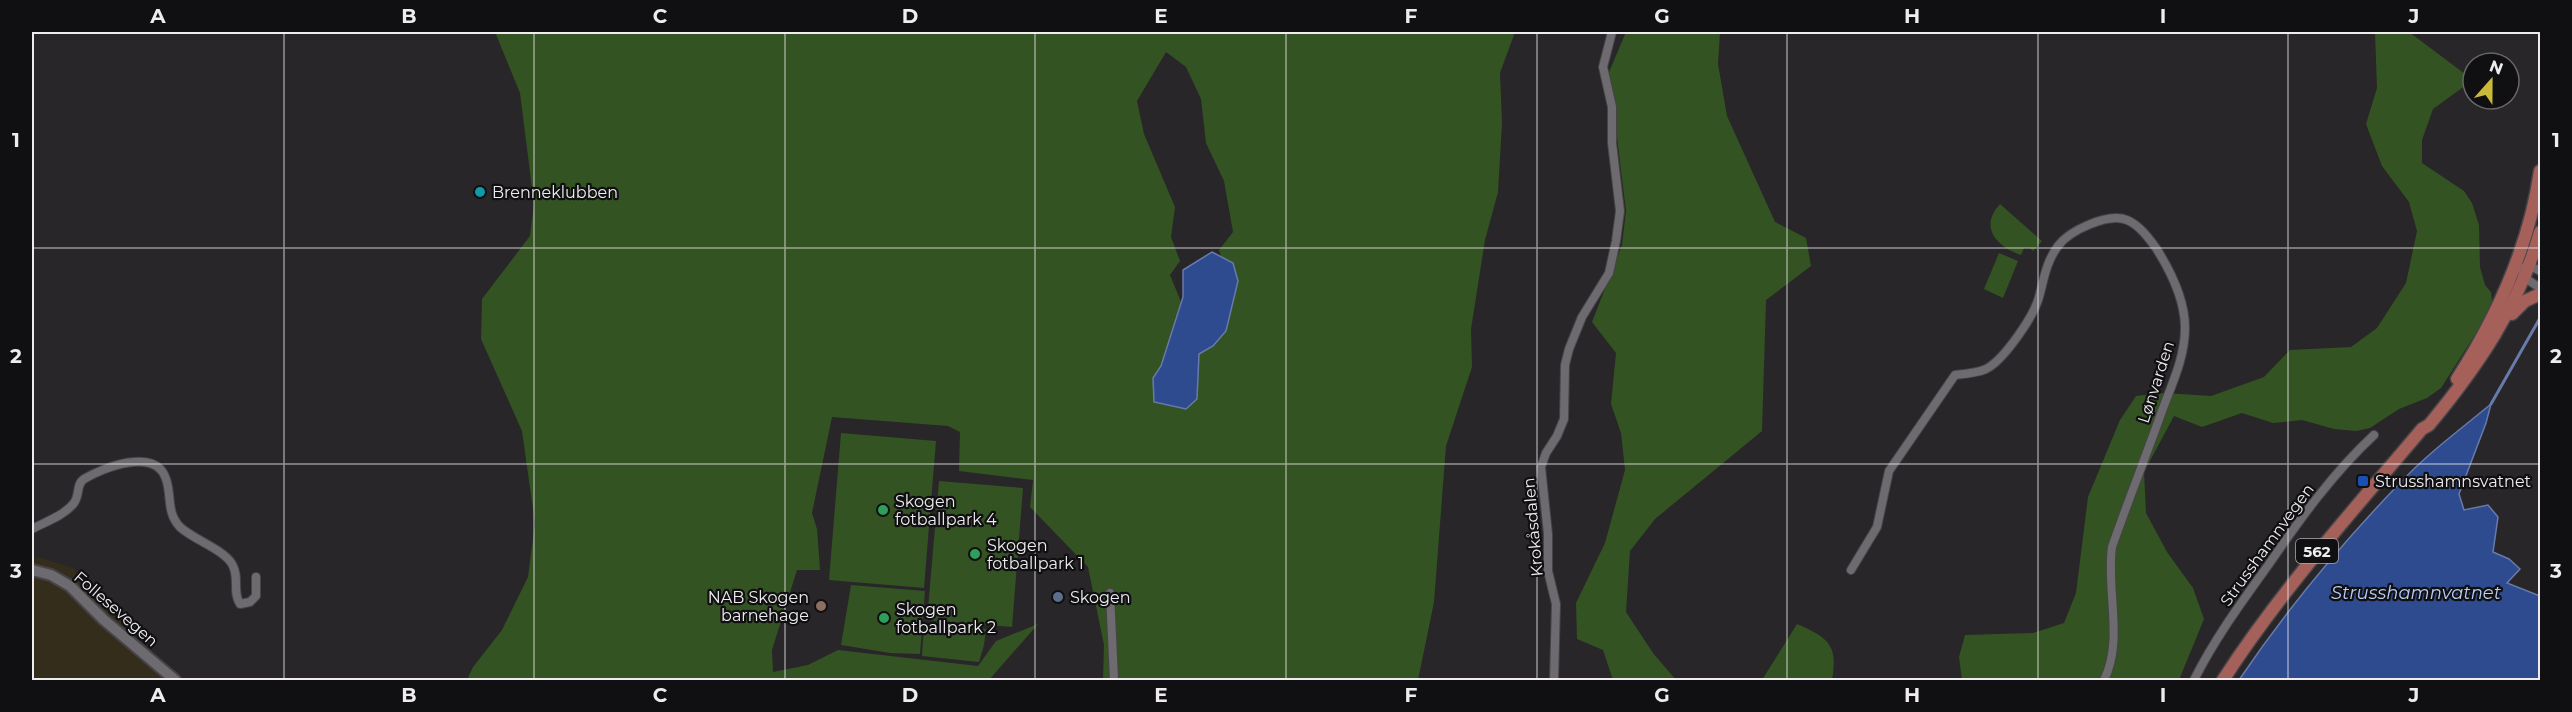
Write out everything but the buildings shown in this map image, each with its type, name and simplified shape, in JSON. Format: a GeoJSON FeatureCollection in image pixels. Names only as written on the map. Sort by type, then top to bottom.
{"type":"FeatureCollection","features":[{"type":"Feature","properties":{"kind":"main road","name":"562"},"geometry":{"type":"LineString","coordinates":[[2444,403],[2483,337],[2514,270],[2528,228],[2541,171]]}},
{"type":"Feature","properties":{"kind":"main road","name":"562"},"geometry":{"type":"LineString","coordinates":[[2498,331],[2524,278],[2535,268],[2541,232]]}},
{"type":"Feature","properties":{"kind":"main road","name":"562"},"geometry":{"type":"LineString","coordinates":[[2223,681],[2275,605],[2314,554],[2444,403],[2521,304],[2541,294]]}},
{"type":"Feature","properties":{"kind":"main road","name":"Follesevegen"},"geometry":{"type":"LineString","coordinates":[[32,570],[51,575],[70,586],[104,620],[175,681]]}},
{"type":"Feature","properties":{"kind":"street","name":"Krokåsdalen"},"geometry":{"type":"LineString","coordinates":[[1554,681],[1557,638],[1556,604],[1548,571],[1548,534],[1541,467],[1564,419],[1565,365],[1569,349],[1582,318],[1609,273],[1616,242],[1620,211],[1612,143],[1612,107],[1603,67],[1612,32]]}},
{"type":"Feature","properties":{"kind":"street","name":"Lønvarden"},"geometry":{"type":"LineString","coordinates":[[1851,570],[1877,527],[1889,471],[1955,375],[1986,369],[2007,348],[2032,314],[2039,298],[2045,269],[2059,244],[2081,228],[2096,222],[2114,218],[2127,220],[2138,226],[2154,246],[2170,274],[2183,310],[2185,339],[2178,368],[2112,547],[2110,564],[2113,657],[2104,681]]}},
{"type":"Feature","properties":{"kind":"street"},"geometry":{"type":"LineString","coordinates":[[2514,270],[2535,268]]}},
{"type":"Feature","properties":{"kind":"street"},"geometry":{"type":"LineString","coordinates":[[2514,270],[2541,288]]}},
{"type":"Feature","properties":{"kind":"street","name":"Strusshamnvegen"},"geometry":{"type":"LineString","coordinates":[[2194,681],[2222,628],[2285,540],[2337,474],[2374,435]]}},
{"type":"Feature","properties":{"kind":"street"},"geometry":{"type":"LineString","coordinates":[[32,529],[59,515],[75,502],[79,483],[86,478],[120,465],[148,462],[161,471],[165,477],[169,508],[180,526],[231,562],[236,574],[237,598],[240,604],[250,602],[256,596],[258,585],[256,577]]}},
{"type":"Feature","properties":{"kind":"street"},"geometry":{"type":"LineString","coordinates":[[1110,593],[1114,681]]}},
{"type":"Feature","properties":{"kind":"shaded area"},"geometry":{"type":"Polygon","coordinates":[[[38,557],[73,568],[173,680],[32,680],[32,561],[38,557]]]}},
{"type":"Feature","properties":{"kind":"green space"},"geometry":{"type":"Polygon","coordinates":[[[495,32],[1515,32],[1500,73],[1502,123],[1498,192],[1485,240],[1471,329],[1472,367],[1446,446],[1434,602],[1418,680],[1103,680],[1104,645],[1088,567],[1030,507],[1033,480],[959,471],[960,432],[948,426],[832,417],[812,513],[817,529],[820,570],[797,570],[772,650],[773,672],[808,665],[838,650],[978,666],[996,641],[1038,624],[989,680],[467,680],[473,667],[502,630],[528,577],[535,523],[522,431],[481,339],[482,299],[530,236],[534,204],[520,93],[495,32]],[[1166,52],[1137,101],[1144,134],[1175,207],[1171,237],[1180,261],[1170,275],[1181,302],[1161,366],[1153,378],[1197,399],[1198,354],[1213,346],[1233,263],[1221,257],[1219,250],[1233,232],[1224,181],[1206,143],[1201,99],[1186,67],[1166,52]]]}},
{"type":"Feature","properties":{"kind":"green space"},"geometry":{"type":"Polygon","coordinates":[[[1626,32],[1720,32],[1718,64],[1727,116],[1775,222],[1806,238],[1811,266],[1766,300],[1762,431],[1655,519],[1630,551],[1626,612],[1653,653],[1676,680],[1613,680],[1603,650],[1577,639],[1576,603],[1605,543],[1625,470],[1621,433],[1611,404],[1616,353],[1592,322],[1622,245],[1626,211],[1609,72],[1626,32]]]}},
{"type":"Feature","properties":{"kind":"green space"},"geometry":{"type":"Polygon","coordinates":[[[2375,32],[2409,32],[2461,71],[2461,89],[2433,109],[2422,140],[2422,163],[2464,191],[2472,203],[2479,225],[2480,267],[2485,285],[2491,292],[2492,302],[2485,319],[2441,388],[2427,398],[2399,409],[2370,428],[2356,431],[2334,429],[2302,420],[2273,423],[2242,413],[2202,427],[2174,416],[2144,472],[2146,513],[2167,552],[2193,588],[2204,619],[2179,680],[1962,680],[1959,657],[1965,635],[2033,633],[2064,623],[2076,593],[2088,497],[2120,420],[2136,396],[2164,393],[2211,396],[2264,377],[2290,350],[2351,347],[2377,328],[2406,283],[2417,231],[2409,202],[2382,166],[2366,124],[2377,88],[2375,32]]]}},
{"type":"Feature","properties":{"kind":"green space"},"geometry":{"type":"Polygon","coordinates":[[[2000,204],[2042,241],[2033,251],[2030,248],[2024,248],[2021,255],[2004,246],[1993,235],[1991,220],[2000,204]]]}},
{"type":"Feature","properties":{"kind":"green space"},"geometry":{"type":"Polygon","coordinates":[[[1999,253],[2018,261],[2003,298],[1984,289],[1999,253]]]}},
{"type":"Feature","properties":{"kind":"green space","name":"Skogen fotballpark 4"},"geometry":{"type":"Polygon","coordinates":[[[841,433],[936,441],[924,588],[829,580],[841,433]]]}},
{"type":"Feature","properties":{"kind":"green space","name":"Skogen fotballpark 1"},"geometry":{"type":"Polygon","coordinates":[[[939,481],[1023,488],[1012,627],[927,620],[939,481]]]}},
{"type":"Feature","properties":{"kind":"green space","name":"Skogen fotballpark 2"},"geometry":{"type":"Polygon","coordinates":[[[851,585],[925,591],[920,654],[890,653],[841,645],[851,585]]]}},
{"type":"Feature","properties":{"kind":"green space"},"geometry":{"type":"Polygon","coordinates":[[[1797,624],[1817,634],[1829,644],[1834,658],[1832,680],[1762,680],[1797,624]]]}},
{"type":"Feature","properties":{"kind":"green space"},"geometry":{"type":"Polygon","coordinates":[[[924,625],[986,629],[979,662],[922,656],[924,625]]]}},
{"type":"Feature","properties":{"kind":"water"},"geometry":{"type":"Polygon","coordinates":[[[1212,252],[1233,263],[1238,281],[1226,331],[1213,346],[1199,354],[1197,399],[1186,409],[1154,402],[1153,378],[1161,366],[1183,297],[1183,270],[1212,252]]]}},
{"type":"Feature","properties":{"kind":"water","name":"Strusshamnvatnet"},"geometry":{"type":"Polygon","coordinates":[[[2491,404],[2459,494],[2464,510],[2488,505],[2498,517],[2493,552],[2509,559],[2520,569],[2507,583],[2540,596],[2540,680],[2239,680],[2296,602],[2357,529],[2422,461],[2491,404]]]}},
{"type":"Feature","properties":{"kind":"waterway"},"geometry":{"type":"LineString","coordinates":[[2491,404],[2540,318]]}},
{"type":"Feature","properties":{"kind":"place","name":"Brenneklubben"},"geometry":{"type":"Point","coordinates":[480,192]}},
{"type":"Feature","properties":{"kind":"place","name":"Strusshamnsvatnet"},"geometry":{"type":"Point","coordinates":[2363,481]}},
{"type":"Feature","properties":{"kind":"place","name":"Skogen fotballpark 4"},"geometry":{"type":"Point","coordinates":[883,510]}},
{"type":"Feature","properties":{"kind":"place","name":"Skogen fotballpark 1"},"geometry":{"type":"Point","coordinates":[975,554]}},
{"type":"Feature","properties":{"kind":"place","name":"Skogen"},"geometry":{"type":"Point","coordinates":[1058,597]}},
{"type":"Feature","properties":{"kind":"place","name":"NAB Skogen barnehage"},"geometry":{"type":"Point","coordinates":[821,606]}},
{"type":"Feature","properties":{"kind":"place","name":"Skogen fotballpark 2"},"geometry":{"type":"Point","coordinates":[884,618]}}]}
